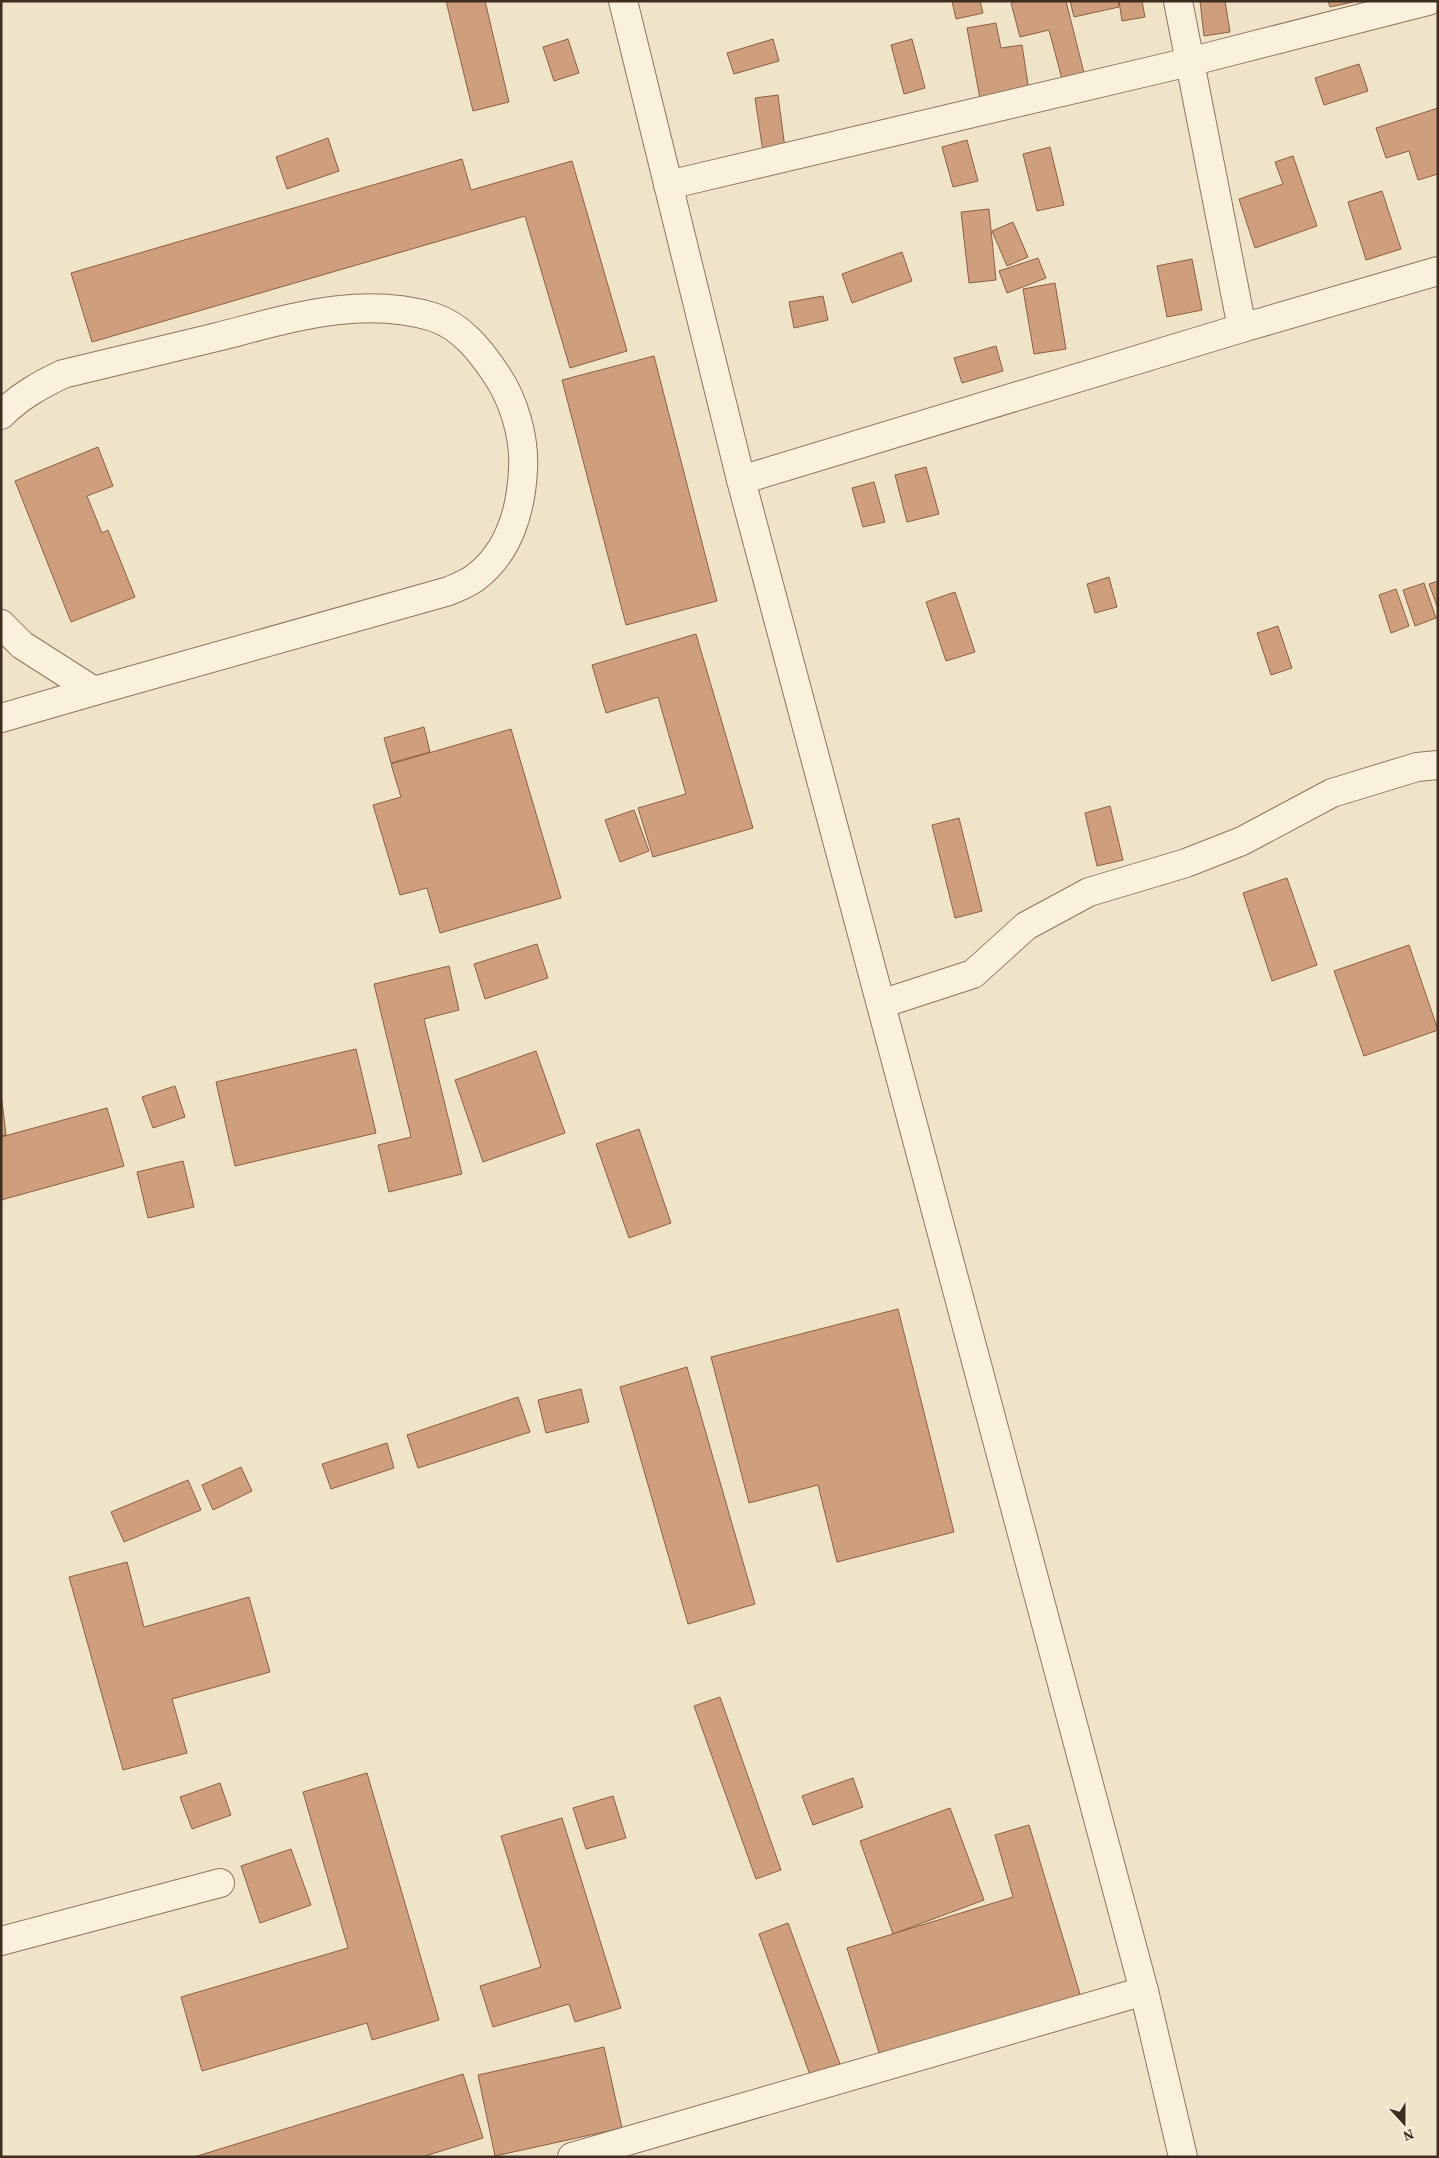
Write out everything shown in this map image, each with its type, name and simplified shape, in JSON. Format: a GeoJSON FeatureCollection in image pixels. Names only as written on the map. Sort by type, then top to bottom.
{"type":"FeatureCollection","features":[{"type":"Feature","properties":{"kind":"street"},"geometry":{"type":"LineString","coordinates":[[623,1],[741,480],[1144,1991],[1183,2157]]}},
{"type":"Feature","properties":{"kind":"street"},"geometry":{"type":"LineString","coordinates":[[1178,1],[1242,328]]}},
{"type":"Feature","properties":{"kind":"street"},"geometry":{"type":"LineString","coordinates":[[668,185],[1189,62],[1428,1]]}},
{"type":"Feature","properties":{"kind":"street"},"geometry":{"type":"LineString","coordinates":[[741,480],[1242,328],[1438,271]]}},
{"type":"Feature","properties":{"kind":"street"},"geometry":{"type":"LineString","coordinates":[[1,415],[17,399],[63,374],[314,313],[364,307],[434,317],[460,330],[485,356],[500,379],[512,406],[524,462],[518,509],[509,537],[496,559],[476,578],[449,591],[94,690],[1,718]]}},
{"type":"Feature","properties":{"kind":"street"},"geometry":{"type":"LineString","coordinates":[[1,624],[22,645],[94,690]]}},
{"type":"Feature","properties":{"kind":"street"},"geometry":{"type":"LineString","coordinates":[[881,1004],[973,974],[1026,926],[1089,892],[1186,863],[1242,841],[1332,793],[1417,767],[1438,765]]}},
{"type":"Feature","properties":{"kind":"street"},"geometry":{"type":"LineString","coordinates":[[1,1940],[220,1883]]}},
{"type":"Feature","properties":{"kind":"street"},"geometry":{"type":"LineString","coordinates":[[572,2157],[1144,1991]]}},
{"type":"Feature","properties":{"kind":"building"},"geometry":{"type":"Polygon","coordinates":[[[446,1],[485,1],[509,102],[473,111],[446,1]]]}},
{"type":"Feature","properties":{"kind":"building"},"geometry":{"type":"Polygon","coordinates":[[[952,1],[980,1],[983,13],[956,19],[952,1]]]}},
{"type":"Feature","properties":{"kind":"building"},"geometry":{"type":"Polygon","coordinates":[[[1018,1],[1066,1],[1085,77],[1063,83],[1049,30],[1020,37],[1011,3],[1018,1]]]}},
{"type":"Feature","properties":{"kind":"building"},"geometry":{"type":"Polygon","coordinates":[[[1070,1],[1118,1],[1119,7],[1074,17],[1070,1]]]}},
{"type":"Feature","properties":{"kind":"building"},"geometry":{"type":"Polygon","coordinates":[[[1119,1],[1142,1],[1145,17],[1122,21],[1119,1]]]}},
{"type":"Feature","properties":{"kind":"building"},"geometry":{"type":"Polygon","coordinates":[[[1200,1],[1225,1],[1230,32],[1204,36],[1200,1]]]}},
{"type":"Feature","properties":{"kind":"building"},"geometry":{"type":"Polygon","coordinates":[[[1328,1],[1353,1],[1353,2],[1330,7],[1328,1]]]}},
{"type":"Feature","properties":{"kind":"building"},"geometry":{"type":"Polygon","coordinates":[[[996,23],[1001,48],[1022,45],[1029,91],[980,99],[967,28],[996,23]]]}},
{"type":"Feature","properties":{"kind":"building"},"geometry":{"type":"Polygon","coordinates":[[[568,39],[579,73],[554,81],[543,47],[568,39]]]}},
{"type":"Feature","properties":{"kind":"building"},"geometry":{"type":"Polygon","coordinates":[[[773,39],[779,61],[734,74],[727,53],[773,39]]]}},
{"type":"Feature","properties":{"kind":"building"},"geometry":{"type":"Polygon","coordinates":[[[912,39],[925,88],[904,94],[891,45],[912,39]]]}},
{"type":"Feature","properties":{"kind":"building"},"geometry":{"type":"Polygon","coordinates":[[[1359,64],[1368,91],[1324,105],[1315,78],[1359,64]]]}},
{"type":"Feature","properties":{"kind":"building"},"geometry":{"type":"Polygon","coordinates":[[[778,95],[786,156],[764,159],[755,98],[778,95]]]}},
{"type":"Feature","properties":{"kind":"building"},"geometry":{"type":"Polygon","coordinates":[[[1438,108],[1438,174],[1418,180],[1409,151],[1386,158],[1376,128],[1438,108]]]}},
{"type":"Feature","properties":{"kind":"building"},"geometry":{"type":"Polygon","coordinates":[[[328,138],[339,171],[287,189],[276,157],[328,138]]]}},
{"type":"Feature","properties":{"kind":"building"},"geometry":{"type":"Polygon","coordinates":[[[967,140],[978,181],[953,187],[942,147],[967,140]]]}},
{"type":"Feature","properties":{"kind":"building"},"geometry":{"type":"Polygon","coordinates":[[[1050,147],[1064,205],[1037,211],[1023,154],[1050,147]]]}},
{"type":"Feature","properties":{"kind":"building"},"geometry":{"type":"Polygon","coordinates":[[[1293,156],[1317,226],[1255,248],[1239,199],[1283,184],[1275,162],[1293,156]]]}},
{"type":"Feature","properties":{"kind":"building"},"geometry":{"type":"Polygon","coordinates":[[[462,159],[471,190],[572,161],[627,351],[570,368],[525,216],[92,342],[71,273],[462,159]]]}},
{"type":"Feature","properties":{"kind":"building"},"geometry":{"type":"Polygon","coordinates":[[[1382,191],[1401,249],[1366,260],[1348,202],[1382,191]]]}},
{"type":"Feature","properties":{"kind":"building"},"geometry":{"type":"Polygon","coordinates":[[[989,209],[996,280],[969,283],[961,212],[989,209]]]}},
{"type":"Feature","properties":{"kind":"building"},"geometry":{"type":"Polygon","coordinates":[[[1013,222],[1028,257],[1007,266],[992,231],[1013,222]]]}},
{"type":"Feature","properties":{"kind":"building"},"geometry":{"type":"Polygon","coordinates":[[[902,252],[912,281],[852,303],[842,274],[902,252]]]}},
{"type":"Feature","properties":{"kind":"building"},"geometry":{"type":"Polygon","coordinates":[[[1038,258],[1046,278],[1007,293],[999,271],[1038,258]]]}},
{"type":"Feature","properties":{"kind":"building"},"geometry":{"type":"Polygon","coordinates":[[[1192,259],[1202,310],[1167,317],[1157,266],[1192,259]]]}},
{"type":"Feature","properties":{"kind":"building"},"geometry":{"type":"Polygon","coordinates":[[[1055,283],[1066,349],[1034,354],[1023,289],[1055,283]]]}},
{"type":"Feature","properties":{"kind":"building"},"geometry":{"type":"Polygon","coordinates":[[[823,296],[828,320],[794,328],[789,302],[823,296]]]}},
{"type":"Feature","properties":{"kind":"building"},"geometry":{"type":"Polygon","coordinates":[[[996,346],[1003,371],[962,383],[954,358],[996,346]]]}},
{"type":"Feature","properties":{"kind":"building"},"geometry":{"type":"Polygon","coordinates":[[[654,356],[717,601],[626,625],[562,380],[654,356]]]}},
{"type":"Feature","properties":{"kind":"building"},"geometry":{"type":"Polygon","coordinates":[[[98,447],[113,486],[87,496],[102,533],[108,530],[135,597],[71,622],[15,481],[98,447]]]}},
{"type":"Feature","properties":{"kind":"building"},"geometry":{"type":"Polygon","coordinates":[[[926,467],[939,514],[907,522],[895,475],[926,467]]]}},
{"type":"Feature","properties":{"kind":"building"},"geometry":{"type":"Polygon","coordinates":[[[874,482],[885,522],[863,527],[852,488],[874,482]]]}},
{"type":"Feature","properties":{"kind":"building"},"geometry":{"type":"Polygon","coordinates":[[[1109,577],[1117,607],[1095,613],[1087,584],[1109,577]]]}},
{"type":"Feature","properties":{"kind":"building"},"geometry":{"type":"Polygon","coordinates":[[[1438,581],[1438,609],[1429,584],[1438,581]]]}},
{"type":"Feature","properties":{"kind":"building"},"geometry":{"type":"Polygon","coordinates":[[[1424,583],[1436,618],[1415,626],[1403,590],[1424,583]]]}},
{"type":"Feature","properties":{"kind":"building"},"geometry":{"type":"Polygon","coordinates":[[[1396,589],[1409,626],[1391,633],[1379,595],[1396,589]]]}},
{"type":"Feature","properties":{"kind":"building"},"geometry":{"type":"Polygon","coordinates":[[[955,592],[975,652],[946,661],[926,602],[955,592]]]}},
{"type":"Feature","properties":{"kind":"building"},"geometry":{"type":"Polygon","coordinates":[[[1278,626],[1292,668],[1271,675],[1257,633],[1278,626]]]}},
{"type":"Feature","properties":{"kind":"building"},"geometry":{"type":"Polygon","coordinates":[[[696,634],[753,828],[653,857],[638,808],[686,794],[658,697],[606,713],[592,665],[696,634]]]}},
{"type":"Feature","properties":{"kind":"building"},"geometry":{"type":"Polygon","coordinates":[[[424,727],[430,752],[391,763],[384,738],[424,727]]]}},
{"type":"Feature","properties":{"kind":"building"},"geometry":{"type":"Polygon","coordinates":[[[511,729],[561,898],[440,933],[427,888],[400,895],[373,805],[401,797],[391,764],[511,729]]]}},
{"type":"Feature","properties":{"kind":"building"},"geometry":{"type":"Polygon","coordinates":[[[1110,806],[1123,860],[1097,866],[1085,813],[1110,806]]]}},
{"type":"Feature","properties":{"kind":"building"},"geometry":{"type":"Polygon","coordinates":[[[634,810],[649,851],[620,862],[605,820],[634,810]]]}},
{"type":"Feature","properties":{"kind":"building"},"geometry":{"type":"Polygon","coordinates":[[[959,818],[982,911],[955,918],[932,825],[959,818]]]}},
{"type":"Feature","properties":{"kind":"building"},"geometry":{"type":"Polygon","coordinates":[[[1287,878],[1317,965],[1272,981],[1243,893],[1287,878]]]}},
{"type":"Feature","properties":{"kind":"building"},"geometry":{"type":"Polygon","coordinates":[[[537,944],[548,978],[485,999],[474,964],[537,944]]]}},
{"type":"Feature","properties":{"kind":"building"},"geometry":{"type":"Polygon","coordinates":[[[1409,945],[1438,1030],[1364,1056],[1334,971],[1409,945]]]}},
{"type":"Feature","properties":{"kind":"building"},"geometry":{"type":"Polygon","coordinates":[[[449,966],[459,1010],[424,1019],[462,1174],[389,1192],[378,1145],[411,1137],[374,984],[449,966]]]}},
{"type":"Feature","properties":{"kind":"building"},"geometry":{"type":"Polygon","coordinates":[[[356,1049],[376,1133],[235,1166],[216,1082],[356,1049]]]}},
{"type":"Feature","properties":{"kind":"building"},"geometry":{"type":"Polygon","coordinates":[[[536,1051],[565,1133],[483,1162],[455,1080],[536,1051]]]}},
{"type":"Feature","properties":{"kind":"building"},"geometry":{"type":"Polygon","coordinates":[[[175,1086],[185,1117],[153,1128],[142,1097],[175,1086]]]}},
{"type":"Feature","properties":{"kind":"building"},"geometry":{"type":"Polygon","coordinates":[[[1,1093],[6,1135],[1,1136],[1,1093]]]}},
{"type":"Feature","properties":{"kind":"building"},"geometry":{"type":"Polygon","coordinates":[[[107,1108],[124,1166],[1,1200],[1,1137],[107,1108]]]}},
{"type":"Feature","properties":{"kind":"building"},"geometry":{"type":"Polygon","coordinates":[[[639,1129],[671,1223],[629,1238],[596,1144],[639,1129]]]}},
{"type":"Feature","properties":{"kind":"building"},"geometry":{"type":"Polygon","coordinates":[[[183,1161],[194,1207],[148,1218],[137,1172],[183,1161]]]}},
{"type":"Feature","properties":{"kind":"building"},"geometry":{"type":"Polygon","coordinates":[[[898,1309],[954,1532],[837,1562],[818,1485],[749,1503],[711,1357],[898,1309]]]}},
{"type":"Feature","properties":{"kind":"building"},"geometry":{"type":"Polygon","coordinates":[[[687,1367],[755,1604],[688,1624],[620,1387],[687,1367]]]}},
{"type":"Feature","properties":{"kind":"building"},"geometry":{"type":"Polygon","coordinates":[[[581,1389],[589,1422],[546,1433],[538,1400],[581,1389]]]}},
{"type":"Feature","properties":{"kind":"building"},"geometry":{"type":"Polygon","coordinates":[[[518,1397],[530,1432],[418,1468],[407,1435],[518,1397]]]}},
{"type":"Feature","properties":{"kind":"building"},"geometry":{"type":"Polygon","coordinates":[[[387,1443],[394,1468],[331,1489],[322,1464],[387,1443]]]}},
{"type":"Feature","properties":{"kind":"building"},"geometry":{"type":"Polygon","coordinates":[[[241,1467],[252,1491],[213,1510],[202,1485],[241,1467]]]}},
{"type":"Feature","properties":{"kind":"building"},"geometry":{"type":"Polygon","coordinates":[[[188,1480],[201,1510],[124,1542],[111,1512],[188,1480]]]}},
{"type":"Feature","properties":{"kind":"building"},"geometry":{"type":"Polygon","coordinates":[[[127,1562],[144,1627],[249,1597],[270,1672],[172,1699],[187,1753],[123,1770],[69,1577],[127,1562]]]}},
{"type":"Feature","properties":{"kind":"building"},"geometry":{"type":"Polygon","coordinates":[[[720,1697],[781,1870],[756,1879],[694,1706],[720,1697]]]}},
{"type":"Feature","properties":{"kind":"building"},"geometry":{"type":"Polygon","coordinates":[[[367,1773],[439,2020],[372,2040],[367,2023],[202,2071],[181,1997],[348,1948],[303,1792],[367,1773]]]}},
{"type":"Feature","properties":{"kind":"building"},"geometry":{"type":"Polygon","coordinates":[[[853,1778],[863,1807],[813,1825],[802,1796],[853,1778]]]}},
{"type":"Feature","properties":{"kind":"building"},"geometry":{"type":"Polygon","coordinates":[[[220,1783],[231,1815],[192,1829],[180,1797],[220,1783]]]}},
{"type":"Feature","properties":{"kind":"building"},"geometry":{"type":"Polygon","coordinates":[[[613,1796],[626,1838],[586,1849],[573,1808],[613,1796]]]}},
{"type":"Feature","properties":{"kind":"building"},"geometry":{"type":"Polygon","coordinates":[[[950,1808],[984,1900],[893,1934],[860,1841],[950,1808]]]}},
{"type":"Feature","properties":{"kind":"building"},"geometry":{"type":"Polygon","coordinates":[[[562,1818],[621,2008],[575,2022],[569,2004],[493,2027],[480,1986],[541,1967],[501,1836],[562,1818]]]}},
{"type":"Feature","properties":{"kind":"building"},"geometry":{"type":"Polygon","coordinates":[[[1029,1825],[1083,2004],[883,2066],[847,1948],[1013,1897],[995,1835],[1029,1825]]]}},
{"type":"Feature","properties":{"kind":"building"},"geometry":{"type":"Polygon","coordinates":[[[291,1849],[311,1905],[260,1923],[241,1866],[291,1849]]]}},
{"type":"Feature","properties":{"kind":"building"},"geometry":{"type":"Polygon","coordinates":[[[788,1923],[840,2064],[810,2075],[759,1934],[788,1923]]]}},
{"type":"Feature","properties":{"kind":"building"},"geometry":{"type":"Polygon","coordinates":[[[604,2047],[622,2128],[495,2156],[478,2075],[604,2047]]]}},
{"type":"Feature","properties":{"kind":"building"},"geometry":{"type":"Polygon","coordinates":[[[463,2074],[483,2138],[422,2157],[194,2157],[463,2074]]]}}]}
